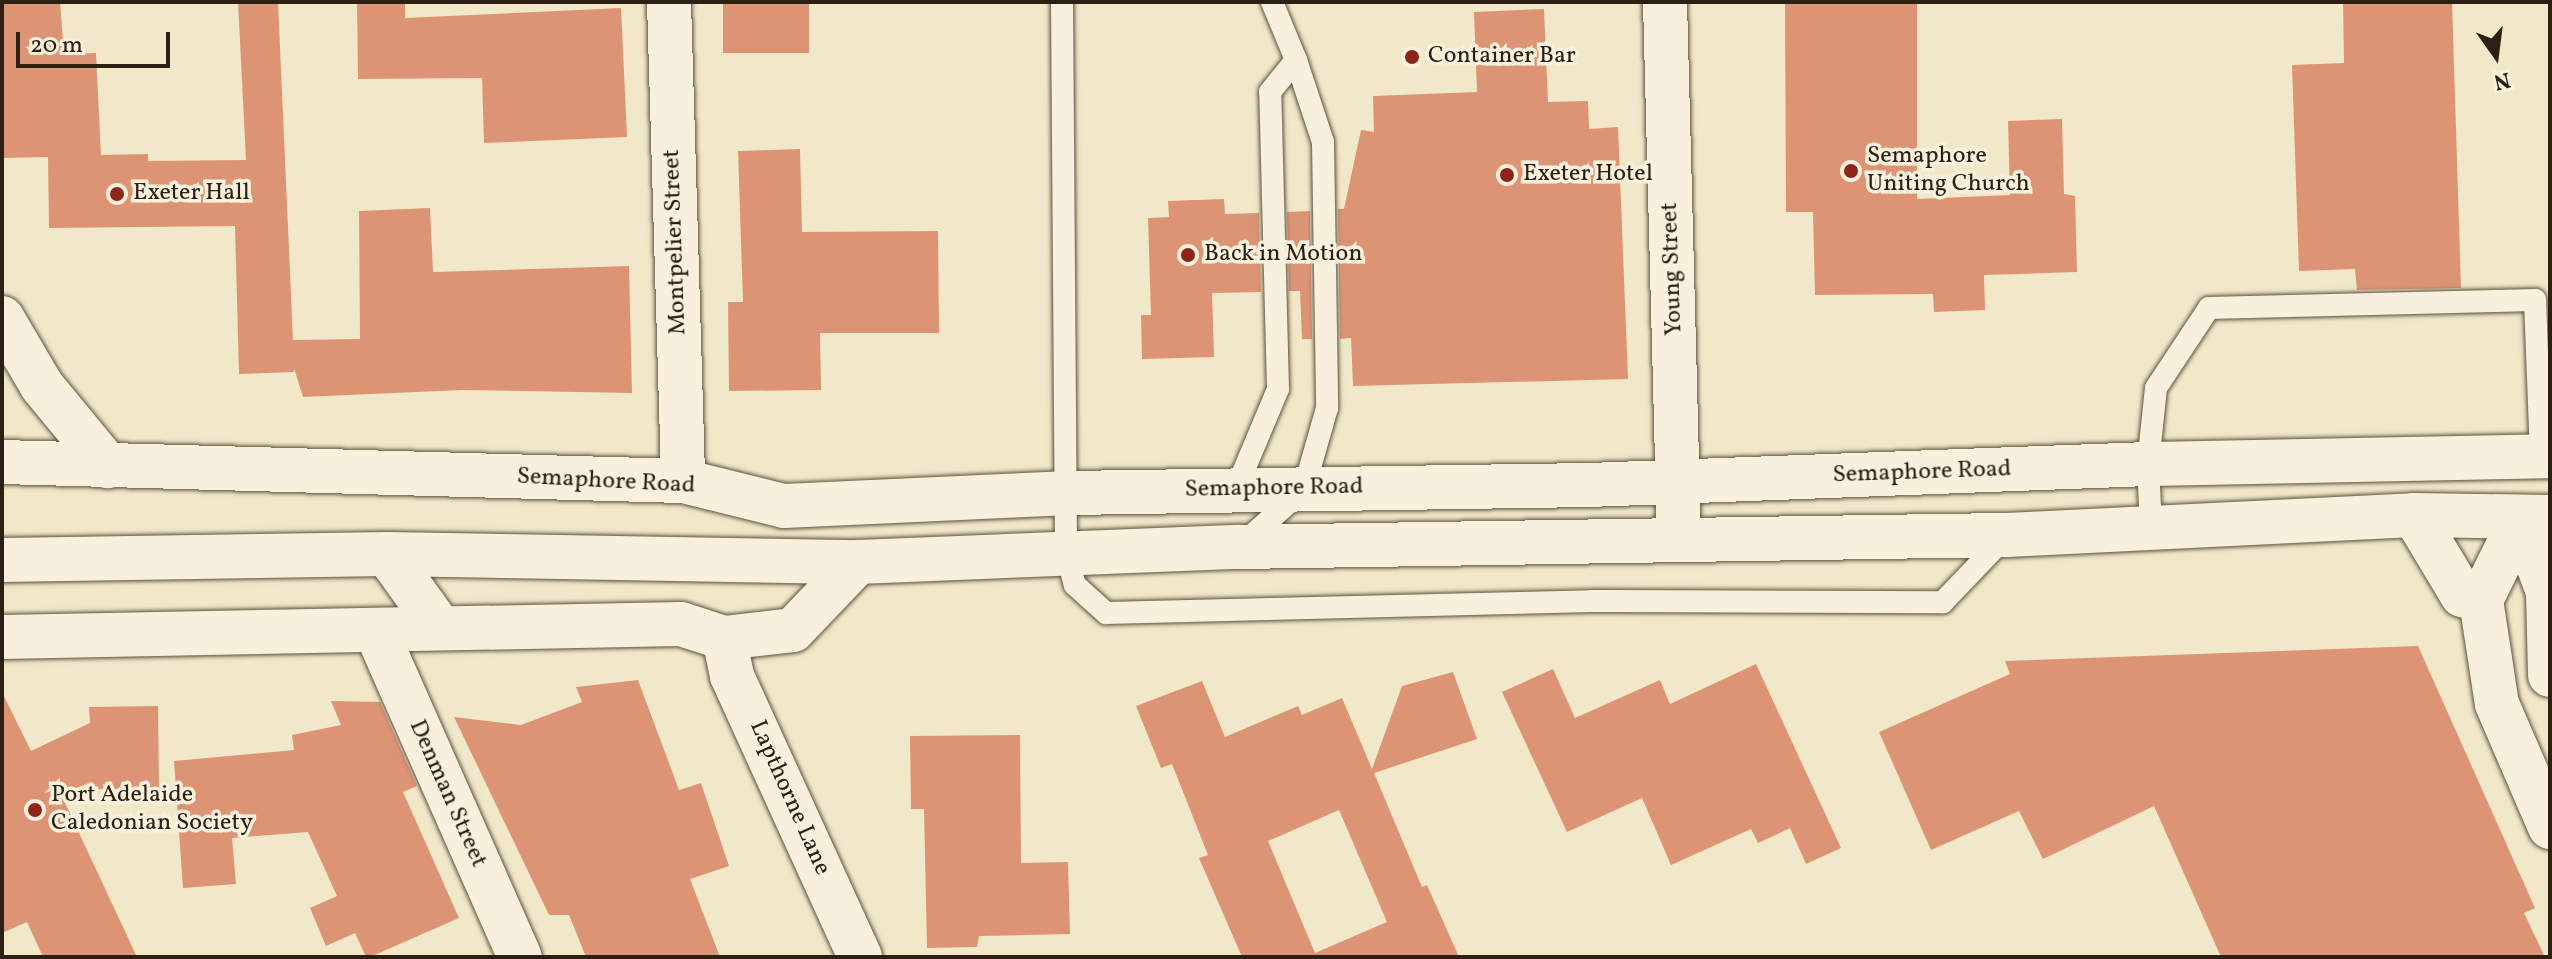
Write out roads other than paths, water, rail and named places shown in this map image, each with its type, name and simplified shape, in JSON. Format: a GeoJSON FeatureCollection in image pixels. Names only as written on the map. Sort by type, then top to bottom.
{"type":"FeatureCollection","features":[{"type":"Feature","properties":{"kind":"main road","name":"Montpelier Street"},"geometry":{"type":"LineString","coordinates":[[669,2],[683,481]]}},
{"type":"Feature","properties":{"kind":"main road","name":"Young Street"},"geometry":{"type":"LineString","coordinates":[[1665,2],[1680,480],[1679,537]]}},
{"type":"Feature","properties":{"kind":"main road"},"geometry":{"type":"LineString","coordinates":[[2,318],[42,386],[108,466]]}},
{"type":"Feature","properties":{"kind":"main road","name":"Semaphore Road"},"geometry":{"type":"LineString","coordinates":[[2,462],[683,481],[784,506],[1069,493],[1680,480],[2148,464],[2416,462],[2546,457]]}},
{"type":"Feature","properties":{"kind":"main road"},"geometry":{"type":"LineString","coordinates":[[2416,462],[2540,512]]}},
{"type":"Feature","properties":{"kind":"main road"},"geometry":{"type":"LineString","coordinates":[[2,560],[387,554],[858,562],[1239,547],[1679,537],[1805,540],[2007,535],[2414,515],[2540,512]]}},
{"type":"Feature","properties":{"kind":"main road"},"geometry":{"type":"LineString","coordinates":[[2540,512],[2481,600],[2497,704],[2550,827]]}},
{"type":"Feature","properties":{"kind":"main road"},"geometry":{"type":"LineString","coordinates":[[2540,512],[2548,592],[2550,675]]}},
{"type":"Feature","properties":{"kind":"main road"},"geometry":{"type":"LineString","coordinates":[[2414,515],[2462,595],[2481,600]]}},
{"type":"Feature","properties":{"kind":"main road"},"geometry":{"type":"LineString","coordinates":[[387,554],[438,625]]}},
{"type":"Feature","properties":{"kind":"main road"},"geometry":{"type":"LineString","coordinates":[[2,637],[376,631],[438,625],[681,624],[724,638],[793,630],[858,562]]}},
{"type":"Feature","properties":{"kind":"main road","name":"Denman Street"},"geometry":{"type":"LineString","coordinates":[[376,631],[520,957]]}},
{"type":"Feature","properties":{"kind":"main road","name":"Lapthorne Lane"},"geometry":{"type":"LineString","coordinates":[[724,638],[732,676],[860,957]]}},
{"type":"Feature","properties":{"kind":"lane"},"geometry":{"type":"LineString","coordinates":[[1062,2],[1069,493],[1066,552],[1075,585],[1106,613],[1592,601],[1943,602],[2007,535]]}},
{"type":"Feature","properties":{"kind":"lane"},"geometry":{"type":"LineString","coordinates":[[1239,547],[1304,489],[1327,408],[1329,339],[1323,142],[1296,60],[1272,2]]}},
{"type":"Feature","properties":{"kind":"lane"},"geometry":{"type":"LineString","coordinates":[[1236,489],[1278,389],[1270,92],[1296,60]]}},
{"type":"Feature","properties":{"kind":"lane"},"geometry":{"type":"LineString","coordinates":[[2151,528],[2148,464],[2156,388],[2209,308],[2535,300],[2546,457]]}},
{"type":"Feature","properties":{"kind":"place","name":"Container Bar"},"geometry":{"type":"Point","coordinates":[1412,57]}},
{"type":"Feature","properties":{"kind":"place","name":"Semaphore Uniting Church"},"geometry":{"type":"Point","coordinates":[1851,171]}},
{"type":"Feature","properties":{"kind":"place","name":"Exeter Hotel"},"geometry":{"type":"Point","coordinates":[1507,175]}},
{"type":"Feature","properties":{"kind":"place","name":"Exeter Hall"},"geometry":{"type":"Point","coordinates":[117,194]}},
{"type":"Feature","properties":{"kind":"place","name":"Back in Motion"},"geometry":{"type":"Point","coordinates":[1188,255]}},
{"type":"Feature","properties":{"kind":"place","name":"Port Adelaide Caledonian Society"},"geometry":{"type":"Point","coordinates":[35,810]}}]}
